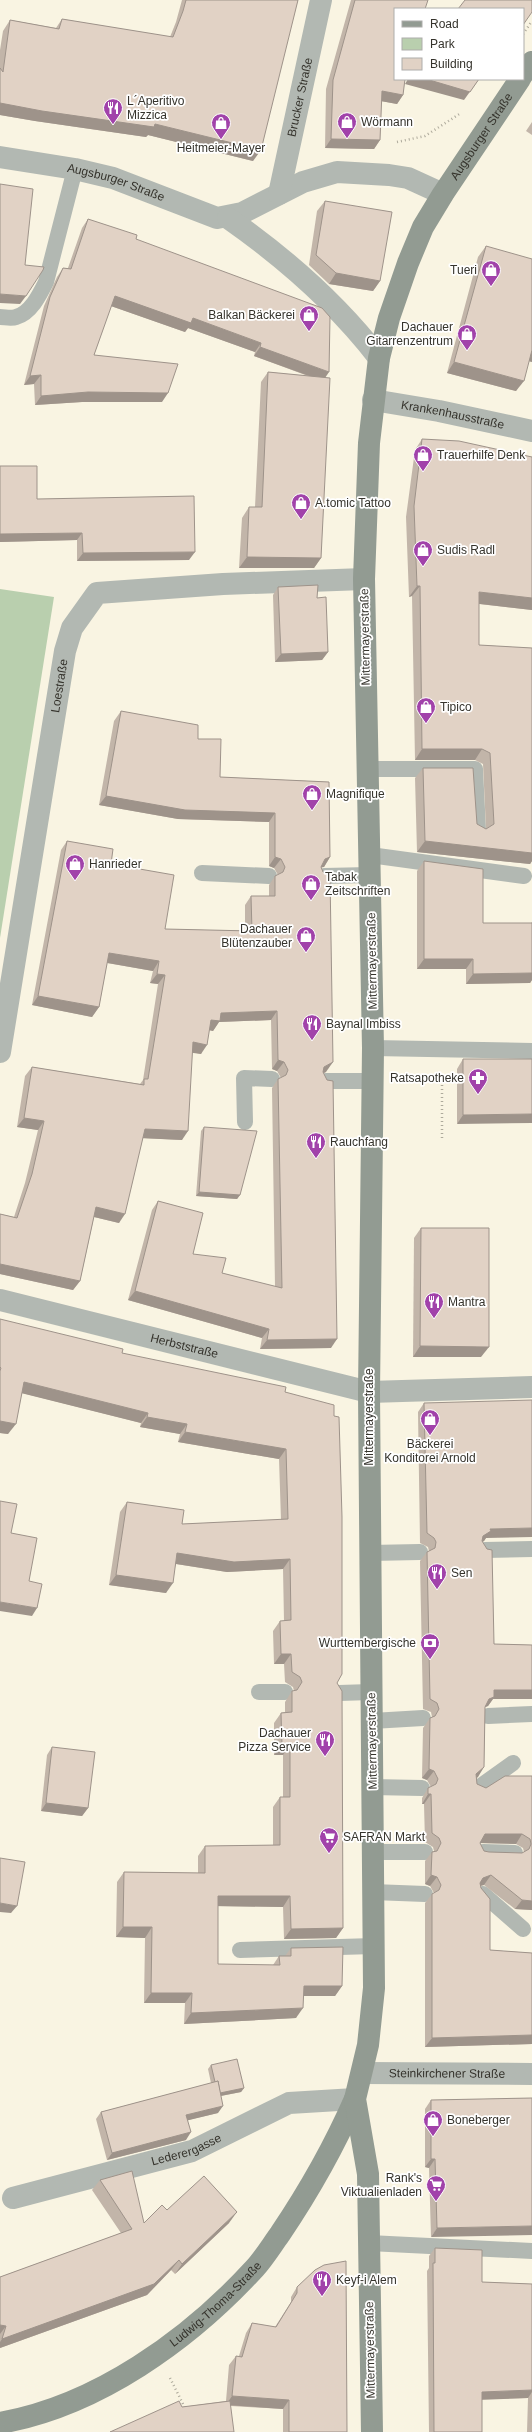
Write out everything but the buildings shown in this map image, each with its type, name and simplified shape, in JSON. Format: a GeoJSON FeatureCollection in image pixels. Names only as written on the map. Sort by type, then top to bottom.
{"type":"FeatureCollection","features":[{"type":"Feature","properties":{"kind":"main road"},"geometry":{"type":"LineString","coordinates":[[524,73],[532,62]]}},
{"type":"Feature","properties":{"kind":"main road","name":"Augsburger Straße"},"geometry":{"type":"LineString","coordinates":[[373,400],[379,358],[389,318],[408,263],[423,227],[442,194],[519,80]]}},
{"type":"Feature","properties":{"kind":"main road","name":"Mittermayerstraße"},"geometry":{"type":"LineString","coordinates":[[372,2432],[368,2174],[355,2099],[368,2045],[373,1995],[374,1946],[369,1392],[373,1048],[364,579],[366,492],[373,400]]}},
{"type":"Feature","properties":{"kind":"main road","name":"Ludwig-Thoma-Straße"},"geometry":{"type":"LineString","coordinates":[[0,2423],[75,2401],[157,2352],[192,2327],[256,2268],[307,2194],[338,2138],[355,2099]]}},
{"type":"Feature","properties":{"kind":"street","name":"Brucker Straße"},"geometry":{"type":"LineString","coordinates":[[279,194],[321,0]]}},
{"type":"Feature","properties":{"kind":"street","name":"Augsburger Straße"},"geometry":{"type":"LineString","coordinates":[[0,157],[75,169],[113,178],[208,216],[228,218],[242,213],[319,176],[337,172],[389,175],[408,178],[418,181],[442,194]]}},
{"type":"Feature","properties":{"kind":"street"},"geometry":{"type":"LineString","coordinates":[[228,218],[275,252],[319,290],[357,330],[379,358]]}},
{"type":"Feature","properties":{"kind":"street","name":"Krankenhausstraße"},"geometry":{"type":"LineString","coordinates":[[373,400],[439,411],[532,431]]}},
{"type":"Feature","properties":{"kind":"street","name":"Loestraße"},"geometry":{"type":"LineString","coordinates":[[0,1052],[65,652],[72,628],[97,593],[223,584],[364,579]]}},
{"type":"Feature","properties":{"kind":"street","name":"Herbststraße"},"geometry":{"type":"LineString","coordinates":[[0,1300],[369,1392],[532,1387]]}},
{"type":"Feature","properties":{"kind":"street","name":"Steinkirchener Straße"},"geometry":{"type":"LineString","coordinates":[[362,2073],[532,2074]]}},
{"type":"Feature","properties":{"kind":"street","name":"Lederergasse"},"geometry":{"type":"LineString","coordinates":[[13,2198],[192,2151],[289,2103],[355,2099]]}},
{"type":"Feature","properties":{"kind":"lane"},"geometry":{"type":"LineString","coordinates":[[0,317],[16,317],[33,306],[40,295],[46,282],[75,169]]}},
{"type":"Feature","properties":{"kind":"lane"},"geometry":{"type":"LineString","coordinates":[[368,769],[475,769],[478,830]]}},
{"type":"Feature","properties":{"kind":"lane"},"geometry":{"type":"LineString","coordinates":[[324,876],[370,865],[524,876]]}},
{"type":"Feature","properties":{"kind":"lane"},"geometry":{"type":"LineString","coordinates":[[202,873],[269,876]]}},
{"type":"Feature","properties":{"kind":"lane"},"geometry":{"type":"LineString","coordinates":[[373,1048],[532,1051]]}},
{"type":"Feature","properties":{"kind":"lane"},"geometry":{"type":"LineString","coordinates":[[245,1122],[244,1078],[272,1078]]}},
{"type":"Feature","properties":{"kind":"lane"},"geometry":{"type":"LineString","coordinates":[[326,1081],[372,1081]]}},
{"type":"Feature","properties":{"kind":"lane"},"geometry":{"type":"LineString","coordinates":[[485,1550],[532,1549]]}},
{"type":"Feature","properties":{"kind":"lane"},"geometry":{"type":"LineString","coordinates":[[370,1553],[420,1552]]}},
{"type":"Feature","properties":{"kind":"lane"},"geometry":{"type":"LineString","coordinates":[[259,1692],[285,1692]]}},
{"type":"Feature","properties":{"kind":"lane"},"geometry":{"type":"LineString","coordinates":[[339,1693],[371,1692]]}},
{"type":"Feature","properties":{"kind":"lane"},"geometry":{"type":"LineString","coordinates":[[488,1716],[532,1714]]}},
{"type":"Feature","properties":{"kind":"lane"},"geometry":{"type":"LineString","coordinates":[[372,1721],[423,1718]]}},
{"type":"Feature","properties":{"kind":"lane"},"geometry":{"type":"LineString","coordinates":[[478,1788],[513,1763]]}},
{"type":"Feature","properties":{"kind":"lane"},"geometry":{"type":"LineString","coordinates":[[372,1787],[422,1788]]}},
{"type":"Feature","properties":{"kind":"lane"},"geometry":{"type":"LineString","coordinates":[[373,1852],[425,1852]]}},
{"type":"Feature","properties":{"kind":"lane"},"geometry":{"type":"LineString","coordinates":[[483,1852],[515,1853]]}},
{"type":"Feature","properties":{"kind":"lane"},"geometry":{"type":"LineString","coordinates":[[373,1892],[425,1894]]}},
{"type":"Feature","properties":{"kind":"lane"},"geometry":{"type":"LineString","coordinates":[[483,1894],[523,1929]]}},
{"type":"Feature","properties":{"kind":"lane"},"geometry":{"type":"LineString","coordinates":[[240,1950],[374,1946]]}},
{"type":"Feature","properties":{"kind":"lane"},"geometry":{"type":"LineString","coordinates":[[369,2243],[532,2251]]}},
{"type":"Feature","properties":{"kind":"path"},"geometry":{"type":"LineString","coordinates":[[524,33],[532,21]]}},
{"type":"Feature","properties":{"kind":"path"},"geometry":{"type":"LineString","coordinates":[[397,142],[425,136],[451,122],[463,112]]}},
{"type":"Feature","properties":{"kind":"path"},"geometry":{"type":"LineString","coordinates":[[442,1050],[442,1138]]}},
{"type":"Feature","properties":{"kind":"path"},"geometry":{"type":"LineString","coordinates":[[157,2352],[186,2411]]}},
{"type":"Feature","properties":{"kind":"green space"},"geometry":{"type":"Polygon","coordinates":[[[0,589],[54,597],[0,938],[0,589]]]}},
{"type":"Feature","properties":{"kind":"place","name":"L´Aperitivo Mizzica"},"geometry":{"type":"Point","coordinates":[113,125]}},
{"type":"Feature","properties":{"kind":"place","name":"Wörmann"},"geometry":{"type":"Point","coordinates":[347,139]}},
{"type":"Feature","properties":{"kind":"place","name":"Heitmeier-Mayer"},"geometry":{"type":"Point","coordinates":[221,140]}},
{"type":"Feature","properties":{"kind":"place","name":"Tueri"},"geometry":{"type":"Point","coordinates":[491,287]}},
{"type":"Feature","properties":{"kind":"place","name":"Balkan Bäckerei"},"geometry":{"type":"Point","coordinates":[309,332]}},
{"type":"Feature","properties":{"kind":"place","name":"Dachauer Gitarrenzentrum"},"geometry":{"type":"Point","coordinates":[467,351]}},
{"type":"Feature","properties":{"kind":"place","name":"Trauerhilfe Denk"},"geometry":{"type":"Point","coordinates":[423,472]}},
{"type":"Feature","properties":{"kind":"place","name":"A.tomic Tattoo"},"geometry":{"type":"Point","coordinates":[301,520]}},
{"type":"Feature","properties":{"kind":"place","name":"Sudis Radl"},"geometry":{"type":"Point","coordinates":[423,567]}},
{"type":"Feature","properties":{"kind":"place","name":"Tipico"},"geometry":{"type":"Point","coordinates":[426,724]}},
{"type":"Feature","properties":{"kind":"place","name":"Magnifique"},"geometry":{"type":"Point","coordinates":[312,811]}},
{"type":"Feature","properties":{"kind":"place","name":"Hanrieder"},"geometry":{"type":"Point","coordinates":[75,881]}},
{"type":"Feature","properties":{"kind":"place","name":"Tabak Zeitschriften"},"geometry":{"type":"Point","coordinates":[311,901]}},
{"type":"Feature","properties":{"kind":"place","name":"Dachauer Blütenzauber"},"geometry":{"type":"Point","coordinates":[306,953]}},
{"type":"Feature","properties":{"kind":"place","name":"Baynal Imbiss"},"geometry":{"type":"Point","coordinates":[312,1041]}},
{"type":"Feature","properties":{"kind":"place","name":"Ratsapotheke"},"geometry":{"type":"Point","coordinates":[478,1095]}},
{"type":"Feature","properties":{"kind":"place","name":"Rauchfang"},"geometry":{"type":"Point","coordinates":[316,1159]}},
{"type":"Feature","properties":{"kind":"place","name":"Mantra"},"geometry":{"type":"Point","coordinates":[434,1319]}},
{"type":"Feature","properties":{"kind":"place","name":"Bäckerei Konditorei Arnold"},"geometry":{"type":"Point","coordinates":[430,1436]}},
{"type":"Feature","properties":{"kind":"place","name":"Sen"},"geometry":{"type":"Point","coordinates":[437,1590]}},
{"type":"Feature","properties":{"kind":"place","name":"Wurttembergische"},"geometry":{"type":"Point","coordinates":[430,1660]}},
{"type":"Feature","properties":{"kind":"place","name":"Dachauer Pizza Service"},"geometry":{"type":"Point","coordinates":[325,1757]}},
{"type":"Feature","properties":{"kind":"place","name":"SAFRAN Markt"},"geometry":{"type":"Point","coordinates":[329,1854]}},
{"type":"Feature","properties":{"kind":"place","name":"Boneberger"},"geometry":{"type":"Point","coordinates":[433,2137]}},
{"type":"Feature","properties":{"kind":"place","name":"Rank's Viktualienladen"},"geometry":{"type":"Point","coordinates":[436,2202]}},
{"type":"Feature","properties":{"kind":"place","name":"Keyf-i Alem"},"geometry":{"type":"Point","coordinates":[322,2297]}}]}
